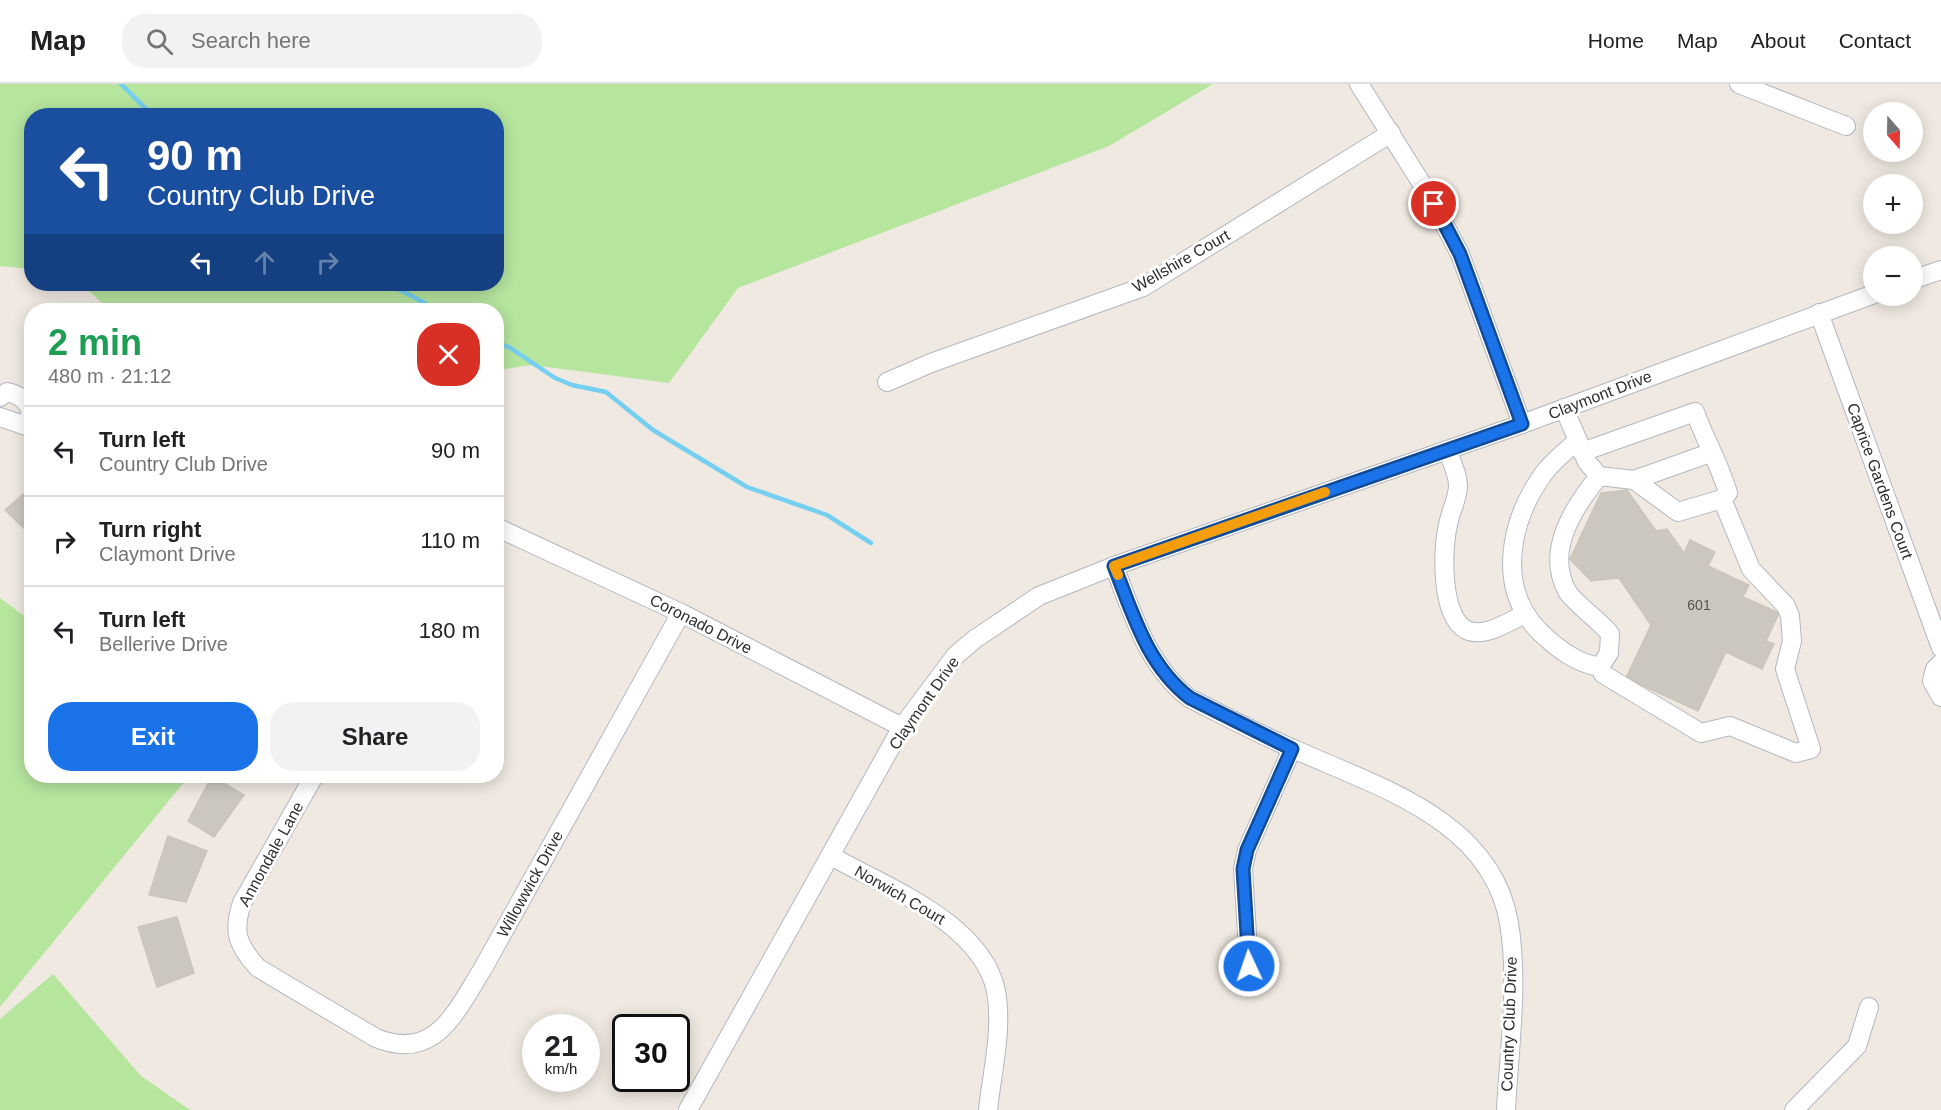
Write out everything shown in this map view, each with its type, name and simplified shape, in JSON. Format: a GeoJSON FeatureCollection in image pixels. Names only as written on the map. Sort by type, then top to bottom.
{"type":"FeatureCollection","features":[{"type":"Feature","properties":{"kind":"street"},"geometry":{"type":"LineString","coordinates":[[1359,84],[1441,216],[1460,254],[1522,424]]}},
{"type":"Feature","properties":{"kind":"street"},"geometry":{"type":"LineString","coordinates":[[1739,84],[1846,126]]}},
{"type":"Feature","properties":{"kind":"street","name":"Wellshire Court"},"geometry":{"type":"LineString","coordinates":[[887,382],[931,363],[1143,287],[1391,133]]}},
{"type":"Feature","properties":{"kind":"street"},"geometry":{"type":"LineString","coordinates":[[1923,276],[1941,270]]}},
{"type":"Feature","properties":{"kind":"street","name":"Claymont Drive"},"geometry":{"type":"LineString","coordinates":[[688,1110],[902,727],[956,655],[975,639],[1039,597],[1114,566],[1522,424],[1863,298]]}},
{"type":"Feature","properties":{"kind":"street","name":"Caprice Gardens Court"},"geometry":{"type":"LineString","coordinates":[[1819,313],[1941,648]]}},
{"type":"Feature","properties":{"kind":"street"},"geometry":{"type":"LineString","coordinates":[[0,397],[8,392],[18,394],[24,399]]}},
{"type":"Feature","properties":{"kind":"street"},"geometry":{"type":"LineString","coordinates":[[1564,408],[1587,462],[1599,476],[1634,480],[1710,453]]}},
{"type":"Feature","properties":{"kind":"street"},"geometry":{"type":"LineString","coordinates":[[1600,667],[1587,665],[1557,649],[1529,622],[1518,601],[1511,573],[1515,533],[1524,506],[1545,471],[1580,446],[1695,412],[1710,453],[1722,471],[1728,494],[1722,499],[1678,512],[1634,480]]}},
{"type":"Feature","properties":{"kind":"street"},"geometry":{"type":"LineString","coordinates":[[0,417],[24,425]]}},
{"type":"Feature","properties":{"kind":"street"},"geometry":{"type":"LineString","coordinates":[[1447,450],[1458,484],[1445,542],[1444,573],[1450,608],[1459,624],[1470,631],[1485,631],[1525,614]]}},
{"type":"Feature","properties":{"kind":"street"},"geometry":{"type":"LineString","coordinates":[[1599,476],[1581,499],[1562,537],[1559,570],[1568,593],[1610,634],[1609,653],[1600,667]]}},
{"type":"Feature","properties":{"kind":"street"},"geometry":{"type":"LineString","coordinates":[[1600,667],[1603,674],[1616,683],[1701,733],[1730,726],[1796,753],[1811,748],[1785,669],[1792,641],[1790,616],[1786,606],[1751,569],[1722,499]]}},
{"type":"Feature","properties":{"kind":"street","name":"Coronado Drive"},"geometry":{"type":"LineString","coordinates":[[504,531],[681,613],[902,727]]}},
{"type":"Feature","properties":{"kind":"street","name":"Country Club Drive"},"geometry":{"type":"LineString","coordinates":[[1114,566],[1148,650],[1176,688],[1190,698],[1292,749],[1402,797],[1455,831],[1482,861],[1503,901],[1509,921],[1512,945],[1513,975],[1506,1110]]}},
{"type":"Feature","properties":{"kind":"street","name":"Willowwick Drive"},"geometry":{"type":"LineString","coordinates":[[317,1002],[376,1038],[395,1045],[409,1046],[441,1029],[454,1015],[482,970],[681,613]]}},
{"type":"Feature","properties":{"kind":"street"},"geometry":{"type":"LineString","coordinates":[[1941,663],[1935,669],[1932,681],[1941,697]]}},
{"type":"Feature","properties":{"kind":"street"},"geometry":{"type":"LineString","coordinates":[[1250,983],[1243,869],[1247,850],[1292,749]]}},
{"type":"Feature","properties":{"kind":"street","name":"Annondale Lane"},"geometry":{"type":"LineString","coordinates":[[310,783],[242,903],[236,921],[238,938],[245,954],[258,968],[317,1002]]}},
{"type":"Feature","properties":{"kind":"street","name":"Norwich Court"},"geometry":{"type":"LineString","coordinates":[[831,856],[948,922],[975,950],[987,969],[996,989],[998,1009],[988,1110]]}},
{"type":"Feature","properties":{"kind":"street"},"geometry":{"type":"LineString","coordinates":[[1794,1110],[1857,1046],[1869,1007]]}},
{"type":"Feature","properties":{"kind":"green space"},"geometry":{"type":"Polygon","coordinates":[[[0,84],[1213,84],[1109,146],[738,288],[669,383],[532,365],[504,369],[504,303],[102,303],[89,291],[504,291],[504,108],[24,108],[24,268],[0,266],[0,84]]]}},
{"type":"Feature","properties":{"kind":"green space"},"geometry":{"type":"Polygon","coordinates":[[[0,598],[24,616],[24,783],[183,783],[0,1007],[0,598]]]}},
{"type":"Feature","properties":{"kind":"green space"},"geometry":{"type":"Polygon","coordinates":[[[53,974],[141,1076],[190,1110],[0,1110],[0,1019],[53,974]]]}},
{"type":"Feature","properties":{"kind":"building"},"geometry":{"type":"Polygon","coordinates":[[[1627,490],[1656,531],[1667,529],[1684,553],[1690,540],[1715,552],[1708,566],[1749,585],[1743,597],[1779,613],[1766,641],[1774,644],[1762,669],[1726,652],[1698,711],[1626,678],[1651,625],[1619,578],[1591,581],[1570,559],[1601,493],[1627,490]]]}},
{"type":"Feature","properties":{"kind":"building"},"geometry":{"type":"Polygon","coordinates":[[[24,493],[24,528],[5,510],[24,493]]]}},
{"type":"Feature","properties":{"kind":"building"},"geometry":{"type":"Polygon","coordinates":[[[208,783],[224,783],[244,795],[214,837],[188,821],[208,783]]]}},
{"type":"Feature","properties":{"kind":"building"},"geometry":{"type":"Polygon","coordinates":[[[168,836],[207,851],[186,902],[149,895],[168,836]]]}},
{"type":"Feature","properties":{"kind":"building"},"geometry":{"type":"Polygon","coordinates":[[[177,917],[194,973],[157,987],[138,927],[177,917]]]}},
{"type":"Feature","properties":{"kind":"waterway"},"geometry":{"type":"LineString","coordinates":[[121,84],[145,108]]}},
{"type":"Feature","properties":{"kind":"waterway"},"geometry":{"type":"LineString","coordinates":[[402,291],[425,303]]}},
{"type":"Feature","properties":{"kind":"waterway"},"geometry":{"type":"LineString","coordinates":[[504,345],[555,378],[572,385],[606,392],[653,430],[747,487],[827,515],[871,543]]}},
{"type":"Feature","properties":{"kind":"slow traffic"},"geometry":{"type":"LineString","coordinates":[[1118,575],[1114,566],[1325,492]]}},
{"type":"Feature","properties":{"kind":"route"},"geometry":{"type":"LineString","coordinates":[[1249,966],[1243,869],[1247,850],[1292,749],[1190,698],[1176,688],[1148,650],[1114,566],[1522,424],[1460,254],[1434,204]]}}]}
